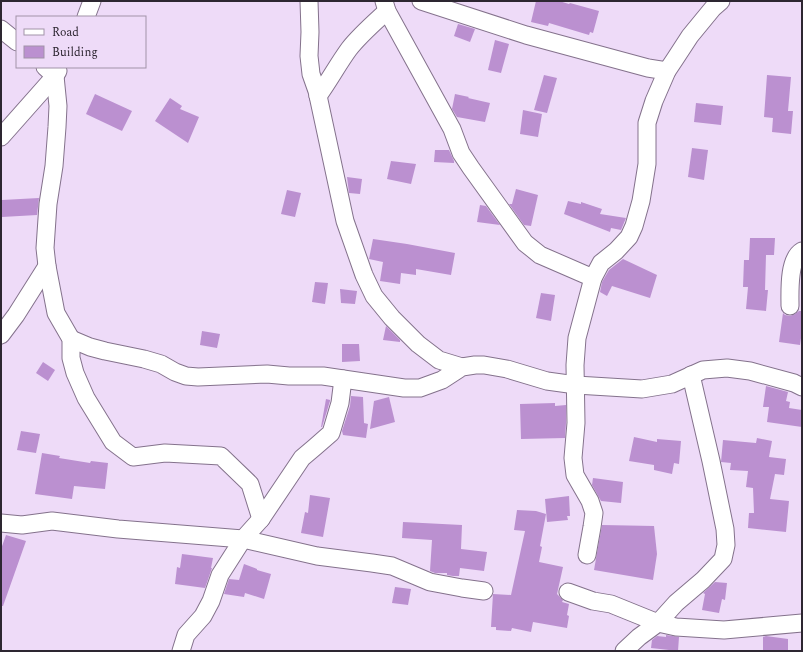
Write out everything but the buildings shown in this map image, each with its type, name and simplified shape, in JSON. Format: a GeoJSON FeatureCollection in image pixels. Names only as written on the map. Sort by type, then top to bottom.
{"type":"FeatureCollection","features":[{"type":"Feature","properties":{"kind":"street"},"geometry":{"type":"LineString","coordinates":[[86,16],[92,1]]}},
{"type":"Feature","properties":{"kind":"street"},"geometry":{"type":"LineString","coordinates":[[308,1],[310,32],[309,56],[311,74],[318,96],[345,221],[364,276],[374,296],[392,318],[418,344],[439,360],[462,367]]}},
{"type":"Feature","properties":{"kind":"street"},"geometry":{"type":"LineString","coordinates":[[421,1],[526,35],[648,68],[667,71]]}},
{"type":"Feature","properties":{"kind":"street"},"geometry":{"type":"LineString","coordinates":[[587,555],[594,513],[590,501],[575,474],[573,458],[576,423],[575,364],[577,338],[593,278],[601,264],[629,237],[634,226],[641,201],[647,164],[648,123],[654,101],[667,71],[690,36],[713,8],[721,1]]}},
{"type":"Feature","properties":{"kind":"street"},"geometry":{"type":"LineString","coordinates":[[318,96],[350,48],[386,6],[452,129],[461,153],[525,243],[540,255],[593,278]]}},
{"type":"Feature","properties":{"kind":"street"},"geometry":{"type":"LineString","coordinates":[[1,29],[16,41]]}},
{"type":"Feature","properties":{"kind":"street"},"geometry":{"type":"LineString","coordinates":[[1,137],[54,70]]}},
{"type":"Feature","properties":{"kind":"street"},"geometry":{"type":"LineString","coordinates":[[54,70],[58,106],[58,127],[48,204],[45,248],[56,313],[71,339],[71,358],[75,373],[86,398],[113,442],[133,457],[165,453],[221,456],[250,484],[261,519]]}},
{"type":"Feature","properties":{"kind":"street"},"geometry":{"type":"LineString","coordinates":[[790,306],[790,286],[793,263],[802,251]]}},
{"type":"Feature","properties":{"kind":"street"},"geometry":{"type":"LineString","coordinates":[[1,335],[16,315],[47,266]]}},
{"type":"Feature","properties":{"kind":"street"},"geometry":{"type":"LineString","coordinates":[[71,339],[90,348],[144,359],[161,364],[186,376],[198,377],[267,374],[289,376],[323,376],[404,388],[420,388],[442,380],[462,367],[474,364],[507,368],[547,380],[576,386],[642,389],[672,384],[703,370],[727,368],[750,371],[794,383],[802,387]]}},
{"type":"Feature","properties":{"kind":"street"},"geometry":{"type":"LineString","coordinates":[[624,651],[639,636],[658,623],[676,603],[703,580],[723,559],[726,545],[725,529],[691,375]]}},
{"type":"Feature","properties":{"kind":"street"},"geometry":{"type":"LineString","coordinates":[[181,651],[186,635],[203,616],[212,601],[220,575],[243,539],[261,519],[302,458],[331,433],[340,403],[343,379]]}},
{"type":"Feature","properties":{"kind":"street"},"geometry":{"type":"LineString","coordinates":[[1,524],[22,524],[52,521],[118,529],[243,539],[316,556],[392,566],[430,582],[484,591]]}},
{"type":"Feature","properties":{"kind":"street"},"geometry":{"type":"LineString","coordinates":[[568,592],[593,601],[611,604],[658,623],[676,627],[724,630],[802,623]]}}]}
